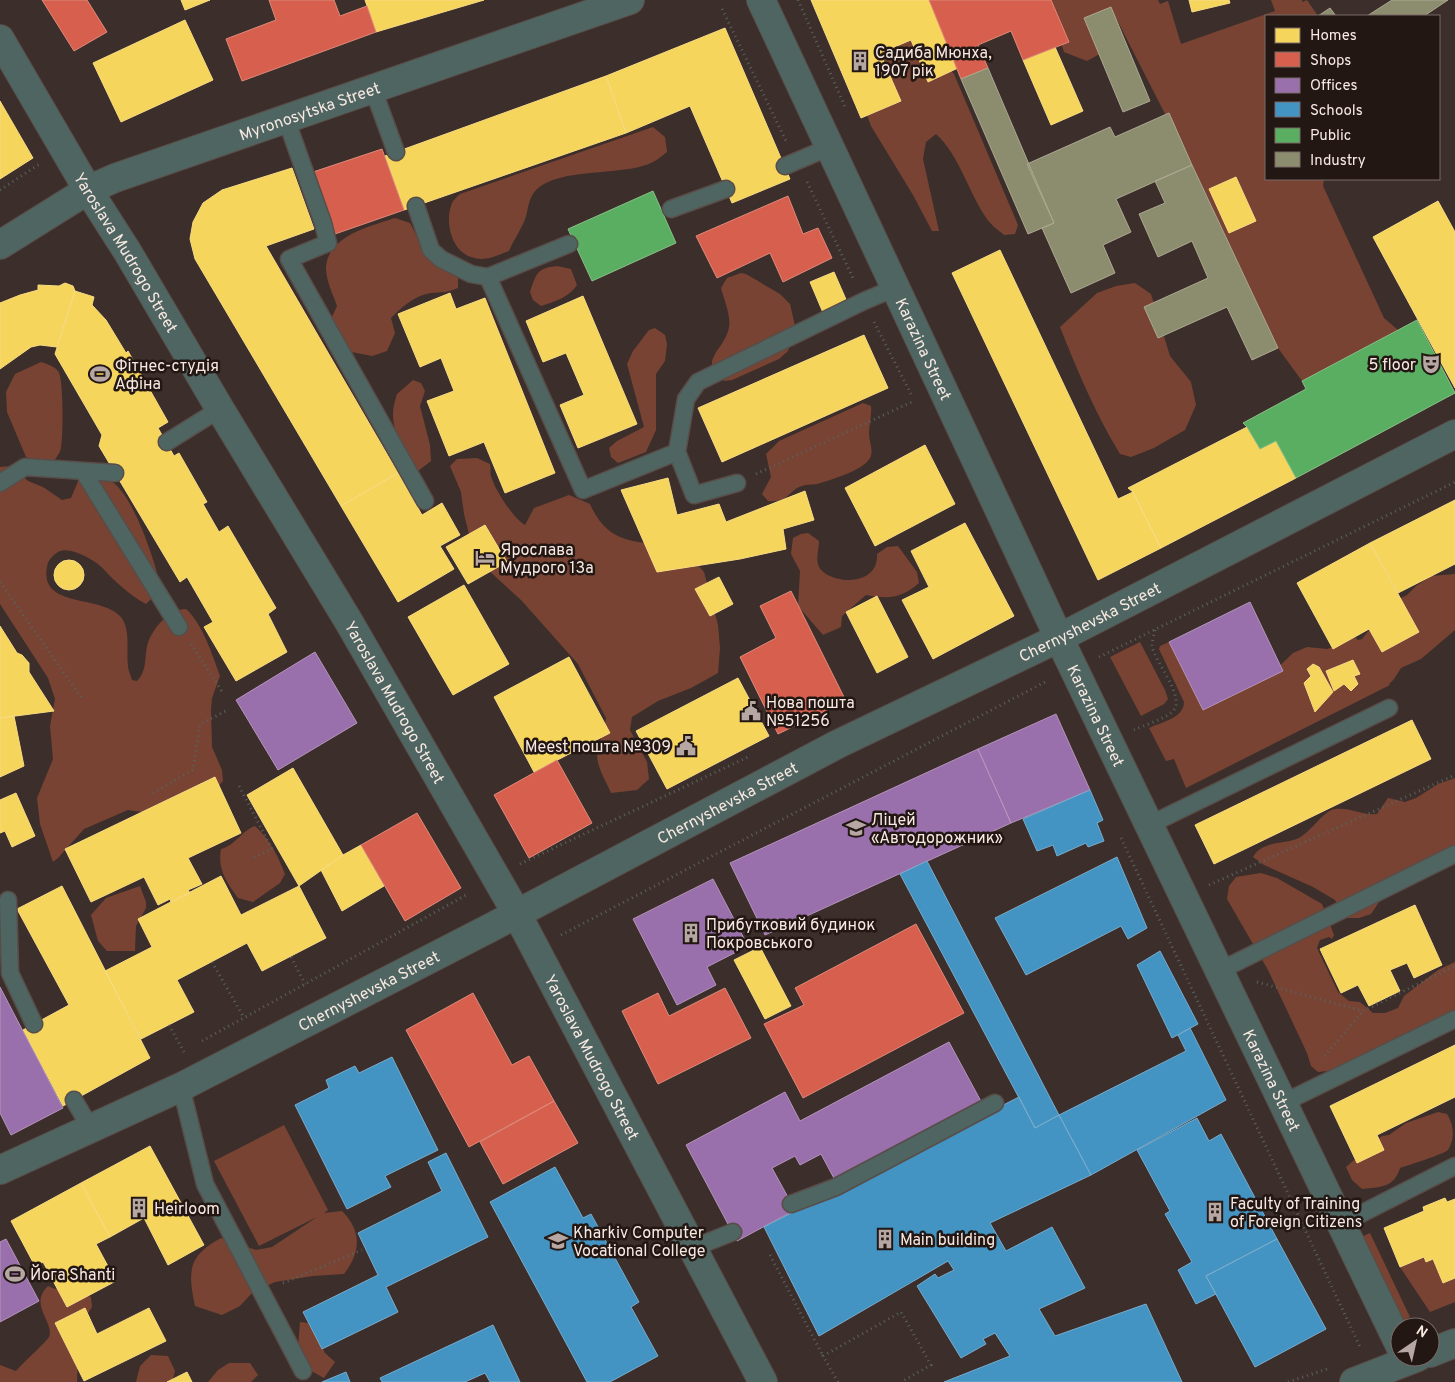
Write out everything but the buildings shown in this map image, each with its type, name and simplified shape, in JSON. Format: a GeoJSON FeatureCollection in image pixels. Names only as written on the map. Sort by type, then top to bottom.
{"type":"FeatureCollection","features":[{"type":"Feature","properties":{"kind":"street","name":"Myronosytska Street"},"geometry":{"type":"LineString","coordinates":[[0,245],[88,190],[115,178],[630,0]]}},
{"type":"Feature","properties":{"kind":"street","name":"Karazina Street"},"geometry":{"type":"LineString","coordinates":[[761,0],[1148,825],[1341,1224],[1391,1317]]}},
{"type":"Feature","properties":{"kind":"street","name":"Yaroslava Mudrogo Street"},"geometry":{"type":"LineString","coordinates":[[0,39],[88,190],[127,251],[349,622],[517,914],[763,1382]]}},
{"type":"Feature","properties":{"kind":"street","name":"Chernyshevska Street"},"geometry":{"type":"LineString","coordinates":[[0,1170],[181,1087],[517,914],[838,744],[1059,638],[1455,434]]}},
{"type":"Feature","properties":{"kind":"street"},"geometry":{"type":"LineString","coordinates":[[1440,1347],[1455,1343]]}},
{"type":"Feature","properties":{"kind":"street"},"geometry":{"type":"LineString","coordinates":[[1346,1373],[1390,1361]]}},
{"type":"Feature","properties":{"kind":"lane"},"geometry":{"type":"LineString","coordinates":[[373,89],[396,152]]}},
{"type":"Feature","properties":{"kind":"lane"},"geometry":{"type":"LineString","coordinates":[[286,119],[323,223],[328,243],[289,258],[425,501]]}},
{"type":"Feature","properties":{"kind":"lane"},"geometry":{"type":"LineString","coordinates":[[785,166],[830,147]]}},
{"type":"Feature","properties":{"kind":"lane"},"geometry":{"type":"LineString","coordinates":[[671,210],[726,189]]}},
{"type":"Feature","properties":{"kind":"lane"},"geometry":{"type":"LineString","coordinates":[[416,206],[431,250],[441,259],[471,274],[488,277],[569,244]]}},
{"type":"Feature","properties":{"kind":"lane"},"geometry":{"type":"LineString","coordinates":[[488,277],[583,490],[677,452]]}},
{"type":"Feature","properties":{"kind":"lane"},"geometry":{"type":"LineString","coordinates":[[737,482],[694,495],[677,452],[686,400],[698,382],[864,301],[896,288]]}},
{"type":"Feature","properties":{"kind":"lane"},"geometry":{"type":"LineString","coordinates":[[166,442],[220,409]]}},
{"type":"Feature","properties":{"kind":"lane"},"geometry":{"type":"LineString","coordinates":[[0,483],[25,467],[115,473]]}},
{"type":"Feature","properties":{"kind":"lane"},"geometry":{"type":"LineString","coordinates":[[83,471],[179,627]]}},
{"type":"Feature","properties":{"kind":"lane"},"geometry":{"type":"LineString","coordinates":[[1148,825],[1389,708]]}},
{"type":"Feature","properties":{"kind":"lane"},"geometry":{"type":"LineString","coordinates":[[1219,971],[1455,854]]}},
{"type":"Feature","properties":{"kind":"lane"},"geometry":{"type":"LineString","coordinates":[[8,900],[10,973],[34,1024]]}},
{"type":"Feature","properties":{"kind":"lane"},"geometry":{"type":"LineString","coordinates":[[1283,1103],[1455,1019]]}},
{"type":"Feature","properties":{"kind":"lane"},"geometry":{"type":"LineString","coordinates":[[181,1087],[204,1184],[303,1371]]}},
{"type":"Feature","properties":{"kind":"lane"},"geometry":{"type":"LineString","coordinates":[[74,1100],[90,1129]]}},
{"type":"Feature","properties":{"kind":"lane"},"geometry":{"type":"LineString","coordinates":[[791,1204],[836,1187],[995,1104]]}},
{"type":"Feature","properties":{"kind":"lane"},"geometry":{"type":"LineString","coordinates":[[1341,1224],[1455,1166]]}},
{"type":"Feature","properties":{"kind":"lane"},"geometry":{"type":"LineString","coordinates":[[693,1248],[733,1232]]}},
{"type":"Feature","properties":{"kind":"path"},"geometry":{"type":"LineString","coordinates":[[0,190],[43,162]]}},
{"type":"Feature","properties":{"kind":"path"},"geometry":{"type":"LineString","coordinates":[[737,482],[914,401]]}},
{"type":"Feature","properties":{"kind":"path"},"geometry":{"type":"LineString","coordinates":[[1094,660],[1455,482]]}},
{"type":"Feature","properties":{"kind":"path"},"geometry":{"type":"LineString","coordinates":[[0,582],[83,700]]}},
{"type":"Feature","properties":{"kind":"path"},"geometry":{"type":"LineString","coordinates":[[179,627],[223,693]]}},
{"type":"Feature","properties":{"kind":"path"},"geometry":{"type":"LineString","coordinates":[[1129,732],[1171,713],[1176,708],[1174,691],[1152,647],[1155,630]]}},
{"type":"Feature","properties":{"kind":"path"},"geometry":{"type":"LineString","coordinates":[[561,935],[1047,680],[1051,689]]}},
{"type":"Feature","properties":{"kind":"path"},"geometry":{"type":"LineString","coordinates":[[153,793],[192,770],[200,724],[226,711]]}},
{"type":"Feature","properties":{"kind":"path"},"geometry":{"type":"LineString","coordinates":[[1204,887],[1455,775]]}},
{"type":"Feature","properties":{"kind":"path"},"geometry":{"type":"LineString","coordinates":[[239,786],[272,849],[251,859]]}},
{"type":"Feature","properties":{"kind":"path"},"geometry":{"type":"LineString","coordinates":[[1119,834],[1364,1356]]}},
{"type":"Feature","properties":{"kind":"path"},"geometry":{"type":"LineString","coordinates":[[201,1042],[468,894]]}},
{"type":"Feature","properties":{"kind":"path"},"geometry":{"type":"LineString","coordinates":[[291,957],[305,984]]}},
{"type":"Feature","properties":{"kind":"path"},"geometry":{"type":"LineString","coordinates":[[212,962],[244,1018]]}},
{"type":"Feature","properties":{"kind":"path"},"geometry":{"type":"LineString","coordinates":[[1319,1062],[1364,1011],[1455,966]]}},
{"type":"Feature","properties":{"kind":"path"},"geometry":{"type":"LineString","coordinates":[[1249,980],[1364,1011]]}},
{"type":"Feature","properties":{"kind":"path"},"geometry":{"type":"LineString","coordinates":[[169,1025],[184,1052]]}},
{"type":"Feature","properties":{"kind":"path"},"geometry":{"type":"LineString","coordinates":[[176,1056],[192,1047]]}},
{"type":"Feature","properties":{"kind":"path"},"geometry":{"type":"LineString","coordinates":[[261,1292],[362,1250]]}},
{"type":"Feature","properties":{"kind":"path"},"geometry":{"type":"LineString","coordinates":[[770,1255],[838,1382]]}},
{"type":"Feature","properties":{"kind":"path"},"geometry":{"type":"LineString","coordinates":[[823,1356],[902,1312],[931,1366],[901,1382]]}},
{"type":"Feature","properties":{"kind":"path"},"geometry":{"type":"LineString","coordinates":[[1288,1382],[1346,1373]]}},
{"type":"Feature","properties":{"kind":"shaded area"},"geometry":{"type":"Polygon","coordinates":[[[1047,0],[1158,0],[1160,4],[1168,1],[1181,44],[1275,11],[1271,0],[1302,0],[1302,2],[1307,0],[1317,15],[1265,15],[1265,180],[1324,180],[1323,186],[1384,318],[1398,330],[1302,381],[1278,348],[1206,194],[1117,20],[1109,49],[1087,61],[1064,52],[1047,0]]]}},
{"type":"Feature","properties":{"kind":"shaded area"},"geometry":{"type":"Polygon","coordinates":[[[895,34],[917,39],[935,53],[954,74],[1018,225],[1015,234],[1004,235],[989,221],[980,208],[958,163],[936,134],[926,142],[923,159],[939,231],[932,231],[913,195],[871,126],[861,99],[868,49],[895,34]]]}},
{"type":"Feature","properties":{"kind":"shaded area"},"geometry":{"type":"Polygon","coordinates":[[[653,127],[665,137],[667,152],[653,162],[623,170],[588,173],[555,179],[542,185],[531,198],[525,220],[509,251],[490,258],[481,259],[464,254],[455,243],[450,228],[449,213],[452,203],[460,194],[653,127]]]}},
{"type":"Feature","properties":{"kind":"shaded area"},"geometry":{"type":"Polygon","coordinates":[[[395,218],[410,223],[427,256],[441,268],[458,274],[458,288],[447,292],[425,294],[409,302],[391,318],[395,333],[387,351],[372,356],[341,350],[331,319],[337,306],[327,278],[328,257],[342,240],[352,234],[395,218]]]}},
{"type":"Feature","properties":{"kind":"shaded area"},"geometry":{"type":"Polygon","coordinates":[[[557,266],[571,269],[577,285],[566,296],[541,306],[533,300],[530,292],[534,281],[541,270],[557,266]]]}},
{"type":"Feature","properties":{"kind":"shaded area"},"geometry":{"type":"Polygon","coordinates":[[[741,273],[780,294],[790,304],[796,330],[788,351],[779,359],[732,380],[724,381],[716,374],[712,367],[714,355],[723,343],[729,327],[728,313],[721,288],[727,278],[741,273]]]}},
{"type":"Feature","properties":{"kind":"shaded area"},"geometry":{"type":"Polygon","coordinates":[[[1135,283],[1151,294],[1170,356],[1191,382],[1196,405],[1185,430],[1154,448],[1131,457],[1120,454],[1111,439],[1087,392],[1060,327],[1097,293],[1116,286],[1135,283]]]}},
{"type":"Feature","properties":{"kind":"shaded area"},"geometry":{"type":"Polygon","coordinates":[[[655,328],[665,335],[667,344],[665,361],[656,374],[656,430],[646,452],[618,463],[611,457],[609,448],[617,441],[644,427],[627,364],[633,351],[649,330],[655,328]]]}},
{"type":"Feature","properties":{"kind":"shaded area"},"geometry":{"type":"Polygon","coordinates":[[[41,362],[52,366],[58,371],[63,408],[60,451],[54,461],[42,463],[26,457],[7,412],[6,392],[15,374],[41,362]]]}},
{"type":"Feature","properties":{"kind":"shaded area"},"geometry":{"type":"Polygon","coordinates":[[[413,380],[421,383],[425,391],[420,406],[430,445],[431,461],[418,471],[408,460],[400,445],[393,421],[397,394],[413,380]]]}},
{"type":"Feature","properties":{"kind":"shaded area"},"geometry":{"type":"Polygon","coordinates":[[[863,403],[871,406],[869,433],[871,456],[868,461],[847,474],[817,484],[802,486],[781,500],[768,501],[762,494],[771,477],[766,454],[779,441],[863,403]]]}},
{"type":"Feature","properties":{"kind":"shaded area"},"geometry":{"type":"Polygon","coordinates":[[[477,458],[490,464],[491,476],[500,496],[515,516],[525,525],[534,508],[569,495],[590,504],[597,518],[616,535],[638,542],[679,544],[704,572],[718,625],[720,648],[718,673],[691,688],[658,701],[632,717],[630,730],[647,762],[649,779],[637,790],[611,793],[604,779],[598,764],[597,754],[606,718],[578,664],[521,600],[475,558],[464,514],[461,492],[450,466],[457,459],[477,458]]]}},
{"type":"Feature","properties":{"kind":"shaded area"},"geometry":{"type":"Polygon","coordinates":[[[11,466],[28,481],[43,487],[62,500],[71,498],[79,479],[110,481],[127,498],[149,547],[161,589],[146,604],[123,588],[95,562],[85,556],[68,551],[58,552],[48,562],[47,580],[53,589],[62,595],[100,605],[112,610],[121,617],[126,628],[128,668],[132,680],[137,681],[143,672],[147,645],[155,629],[169,615],[186,609],[202,631],[220,676],[212,698],[212,747],[222,770],[223,781],[210,796],[149,813],[128,810],[84,829],[53,862],[40,824],[37,798],[53,759],[50,726],[55,699],[48,678],[0,604],[0,467],[11,466]]]}},
{"type":"Feature","properties":{"kind":"shaded area"},"geometry":{"type":"Polygon","coordinates":[[[808,533],[819,541],[818,564],[822,571],[829,576],[850,580],[860,578],[869,574],[875,566],[877,554],[887,547],[898,546],[917,572],[919,583],[900,595],[881,597],[866,595],[842,616],[841,627],[823,635],[798,606],[800,571],[791,554],[793,538],[808,533]]]}},
{"type":"Feature","properties":{"kind":"shaded area"},"geometry":{"type":"Polygon","coordinates":[[[1455,574],[1455,630],[1421,659],[1401,668],[1390,685],[1186,788],[1174,759],[1166,761],[1149,728],[1176,716],[1183,707],[1184,702],[1159,649],[1160,646],[1169,642],[1203,710],[1267,678],[1293,653],[1307,647],[1327,649],[1355,637],[1358,640],[1362,639],[1391,603],[1407,595],[1431,576],[1455,574]]]}},
{"type":"Feature","properties":{"kind":"shaded area"},"geometry":{"type":"Polygon","coordinates":[[[1140,642],[1168,699],[1164,704],[1141,716],[1110,657],[1140,642]]]}},
{"type":"Feature","properties":{"kind":"shaded area"},"geometry":{"type":"Polygon","coordinates":[[[1455,778],[1455,847],[1387,890],[1371,914],[1359,918],[1344,918],[1335,900],[1313,887],[1264,865],[1253,857],[1268,845],[1299,838],[1326,813],[1335,809],[1377,814],[1388,798],[1405,802],[1416,798],[1438,784],[1455,778]]]}},
{"type":"Feature","properties":{"kind":"shaded area"},"geometry":{"type":"Polygon","coordinates":[[[255,826],[273,848],[285,874],[280,883],[253,902],[238,898],[224,875],[220,856],[221,849],[255,826]]]}},
{"type":"Feature","properties":{"kind":"shaded area"},"geometry":{"type":"Polygon","coordinates":[[[1261,873],[1277,878],[1322,904],[1334,935],[1332,939],[1329,937],[1320,940],[1317,948],[1338,992],[1349,1001],[1360,1002],[1373,1013],[1385,1013],[1398,1008],[1404,996],[1438,970],[1455,962],[1455,1014],[1335,1070],[1318,1072],[1311,1066],[1307,1053],[1268,970],[1227,899],[1229,886],[1236,877],[1261,873]]]}},
{"type":"Feature","properties":{"kind":"shaded area"},"geometry":{"type":"Polygon","coordinates":[[[140,886],[146,902],[146,908],[136,926],[135,951],[107,951],[98,941],[91,915],[106,898],[140,886]]]}},
{"type":"Feature","properties":{"kind":"shaded area"},"geometry":{"type":"Polygon","coordinates":[[[1438,1112],[1447,1114],[1451,1123],[1453,1137],[1448,1150],[1400,1168],[1394,1179],[1386,1185],[1362,1189],[1352,1180],[1346,1167],[1382,1136],[1389,1135],[1406,1123],[1438,1112]]]}},
{"type":"Feature","properties":{"kind":"shaded area"},"geometry":{"type":"Polygon","coordinates":[[[284,1125],[328,1210],[324,1213],[342,1211],[353,1226],[357,1242],[354,1258],[344,1274],[313,1276],[275,1282],[252,1293],[240,1306],[222,1315],[195,1306],[191,1284],[193,1266],[196,1259],[210,1245],[221,1238],[256,1250],[272,1247],[317,1217],[259,1246],[214,1161],[284,1125]]]}},
{"type":"Feature","properties":{"kind":"shaded area"},"geometry":{"type":"Polygon","coordinates":[[[1370,1233],[1410,1317],[1396,1317],[1359,1238],[1370,1233]]]}},
{"type":"Feature","properties":{"kind":"shaded area"},"geometry":{"type":"Polygon","coordinates":[[[1424,1257],[1426,1262],[1433,1259],[1443,1283],[1455,1278],[1455,1302],[1430,1312],[1400,1267],[1424,1257]]]}},
{"type":"Feature","properties":{"kind":"shaded area"},"geometry":{"type":"Polygon","coordinates":[[[48,1286],[55,1289],[66,1286],[91,1297],[92,1307],[83,1321],[78,1352],[77,1382],[0,1382],[0,1365],[16,1371],[49,1337],[49,1326],[41,1307],[43,1293],[48,1286]]]}},
{"type":"Feature","properties":{"kind":"shaded area"},"geometry":{"type":"Polygon","coordinates":[[[300,1322],[308,1323],[325,1353],[335,1362],[324,1378],[306,1368],[298,1348],[300,1322]]]}},
{"type":"Feature","properties":{"kind":"shaded area"},"geometry":{"type":"Polygon","coordinates":[[[151,1355],[168,1356],[175,1371],[172,1382],[136,1382],[140,1366],[151,1355]]]}},
{"type":"Feature","properties":{"kind":"shaded area"},"geometry":{"type":"Polygon","coordinates":[[[229,1363],[250,1363],[258,1375],[251,1382],[208,1382],[218,1370],[229,1363]]]}},
{"type":"Feature","properties":{"kind":"place","name":"Садиба Мюнха, 1907 рік"},"geometry":{"type":"Point","coordinates":[860,61]}},
{"type":"Feature","properties":{"kind":"place","name":"5 floor"},"geometry":{"type":"Point","coordinates":[1431,364]}},
{"type":"Feature","properties":{"kind":"place","name":"Фітнес-студія Афіна"},"geometry":{"type":"Point","coordinates":[100,374]}},
{"type":"Feature","properties":{"kind":"place","name":"Ярослава Мудрого 13а"},"geometry":{"type":"Point","coordinates":[485,558]}},
{"type":"Feature","properties":{"kind":"place","name":"Нова пошта №51256"},"geometry":{"type":"Point","coordinates":[751,711]}},
{"type":"Feature","properties":{"kind":"place","name":"Meest пошта №309"},"geometry":{"type":"Point","coordinates":[686,746]}},
{"type":"Feature","properties":{"kind":"place","name":"Ліцей «Автодорожник»"},"geometry":{"type":"Point","coordinates":[856,828]}},
{"type":"Feature","properties":{"kind":"place","name":"Прибутковий будинок Покровського"},"geometry":{"type":"Point","coordinates":[691,933]}},
{"type":"Feature","properties":{"kind":"place","name":"Heirloom"},"geometry":{"type":"Point","coordinates":[139,1208]}},
{"type":"Feature","properties":{"kind":"place","name":"Faculty of Training of Foreign Citizens"},"geometry":{"type":"Point","coordinates":[1215,1212]}},
{"type":"Feature","properties":{"kind":"place","name":"Main building"},"geometry":{"type":"Point","coordinates":[885,1239]}},
{"type":"Feature","properties":{"kind":"place","name":"Kharkiv Computer Vocational College"},"geometry":{"type":"Point","coordinates":[558,1241]}},
{"type":"Feature","properties":{"kind":"place","name":"Йога Shanti"},"geometry":{"type":"Point","coordinates":[15,1274]}}]}
